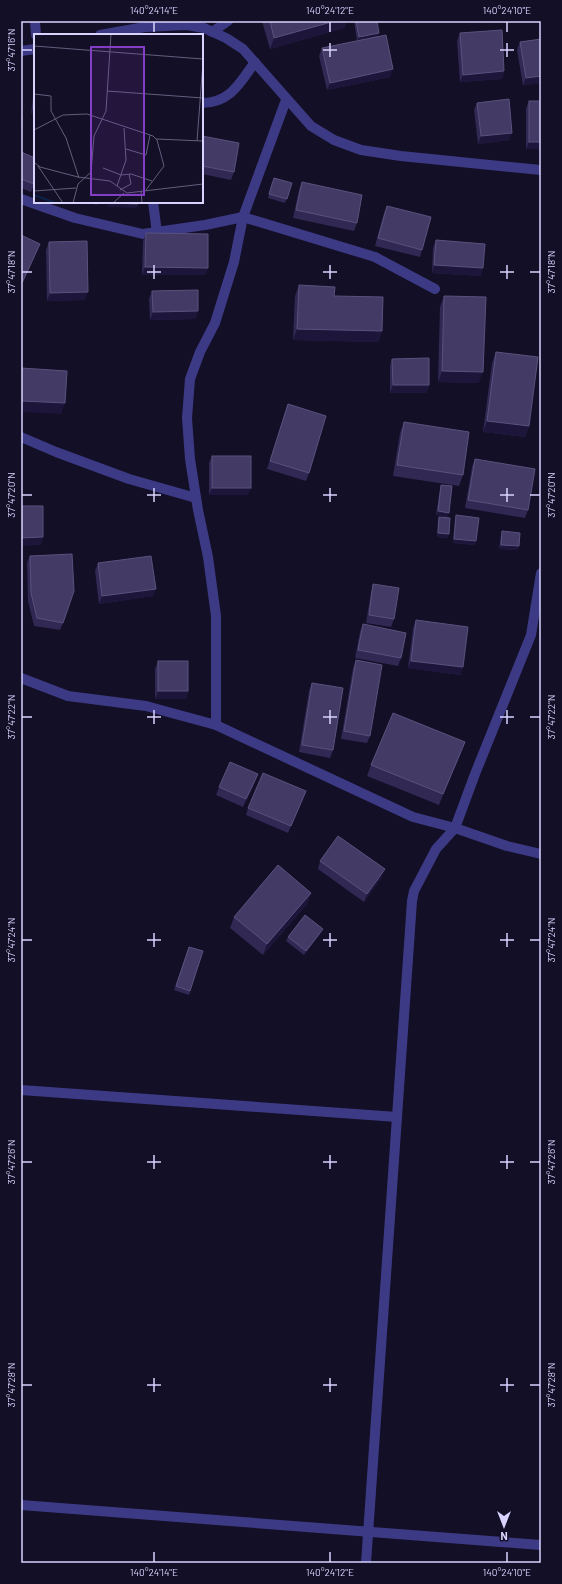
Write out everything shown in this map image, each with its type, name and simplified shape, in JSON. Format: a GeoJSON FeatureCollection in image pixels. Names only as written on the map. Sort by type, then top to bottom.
{"type":"FeatureCollection","features":[{"type":"Feature","properties":{"kind":"street"},"geometry":{"type":"LineString","coordinates":[[35,21],[36,34]]}},
{"type":"Feature","properties":{"kind":"street"},"geometry":{"type":"LineString","coordinates":[[212,32],[228,21]]}},
{"type":"Feature","properties":{"kind":"street"},"geometry":{"type":"LineString","coordinates":[[106,34],[145,27],[187,25],[204,28],[226,38],[244,49],[286,100],[310,126],[334,140],[361,150],[401,156],[541,170]]}},
{"type":"Feature","properties":{"kind":"street"},"geometry":{"type":"LineString","coordinates":[[21,51],[34,49]]}},
{"type":"Feature","properties":{"kind":"street"},"geometry":{"type":"LineString","coordinates":[[203,103],[223,99],[236,88],[255,62]]}},
{"type":"Feature","properties":{"kind":"street"},"geometry":{"type":"LineString","coordinates":[[216,725],[216,616],[208,557],[190,459],[187,418],[190,379],[200,352],[215,323],[234,262],[243,217],[286,100]]}},
{"type":"Feature","properties":{"kind":"street"},"geometry":{"type":"LineString","coordinates":[[21,200],[75,218],[143,234],[205,225],[243,217],[375,257],[435,290]]}},
{"type":"Feature","properties":{"kind":"street"},"geometry":{"type":"LineString","coordinates":[[153,203],[157,233]]}},
{"type":"Feature","properties":{"kind":"street"},"geometry":{"type":"LineString","coordinates":[[21,437],[56,452],[129,479],[196,498]]}},
{"type":"Feature","properties":{"kind":"street"},"geometry":{"type":"LineString","coordinates":[[366,1563],[412,901],[414,891],[436,849],[455,828],[531,635],[541,573]]}},
{"type":"Feature","properties":{"kind":"street"},"geometry":{"type":"LineString","coordinates":[[21,678],[68,696],[146,706],[216,725],[413,817],[455,828],[507,846],[541,854]]}},
{"type":"Feature","properties":{"kind":"street"},"geometry":{"type":"LineString","coordinates":[[21,1090],[397,1117]]}},
{"type":"Feature","properties":{"kind":"street"},"geometry":{"type":"LineString","coordinates":[[21,1505],[541,1545]]}},
{"type":"Feature","properties":{"kind":"building"},"geometry":{"type":"Polygon","coordinates":[[[270,21],[335,21],[274,38],[270,21]]]}},
{"type":"Feature","properties":{"kind":"building"},"geometry":{"type":"Polygon","coordinates":[[[356,21],[377,21],[379,33],[359,37],[356,21]]]}},
{"type":"Feature","properties":{"kind":"building"},"geometry":{"type":"Polygon","coordinates":[[[502,30],[504,71],[463,75],[460,33],[502,30]]]}},
{"type":"Feature","properties":{"kind":"building"},"geometry":{"type":"Polygon","coordinates":[[[386,35],[393,69],[330,83],[322,48],[386,35]]]}},
{"type":"Feature","properties":{"kind":"building"},"geometry":{"type":"Polygon","coordinates":[[[541,39],[541,76],[526,78],[520,42],[541,39]]]}},
{"type":"Feature","properties":{"kind":"building"},"geometry":{"type":"Polygon","coordinates":[[[509,99],[512,133],[481,136],[477,103],[509,99]]]}},
{"type":"Feature","properties":{"kind":"building"},"geometry":{"type":"Polygon","coordinates":[[[529,101],[541,101],[541,142],[529,142],[529,101]]]}},
{"type":"Feature","properties":{"kind":"building"},"geometry":{"type":"Polygon","coordinates":[[[21,117],[22,117],[21,140],[21,117]]]}},
{"type":"Feature","properties":{"kind":"building"},"geometry":{"type":"Polygon","coordinates":[[[203,136],[239,143],[234,172],[203,166],[203,136]]]}},
{"type":"Feature","properties":{"kind":"building"},"geometry":{"type":"Polygon","coordinates":[[[21,152],[34,158],[34,184],[21,179],[21,152]]]}},
{"type":"Feature","properties":{"kind":"building"},"geometry":{"type":"Polygon","coordinates":[[[274,178],[292,183],[287,199],[269,194],[274,178]]]}},
{"type":"Feature","properties":{"kind":"building"},"geometry":{"type":"Polygon","coordinates":[[[302,182],[362,195],[357,223],[296,210],[302,182]]]}},
{"type":"Feature","properties":{"kind":"building"},"geometry":{"type":"Polygon","coordinates":[[[109,203],[138,203],[138,204],[109,203]]]}},
{"type":"Feature","properties":{"kind":"building"},"geometry":{"type":"Polygon","coordinates":[[[387,206],[431,217],[422,250],[378,238],[387,206]]]}},
{"type":"Feature","properties":{"kind":"building"},"geometry":{"type":"Polygon","coordinates":[[[146,233],[208,234],[208,268],[145,267],[146,233]]]}},
{"type":"Feature","properties":{"kind":"building"},"geometry":{"type":"Polygon","coordinates":[[[21,235],[40,244],[22,283],[21,283],[21,235]]]}},
{"type":"Feature","properties":{"kind":"building"},"geometry":{"type":"Polygon","coordinates":[[[436,240],[485,244],[483,268],[434,265],[436,240]]]}},
{"type":"Feature","properties":{"kind":"building"},"geometry":{"type":"Polygon","coordinates":[[[87,241],[88,292],[50,293],[49,242],[87,241]]]}},
{"type":"Feature","properties":{"kind":"building"},"geometry":{"type":"Polygon","coordinates":[[[299,285],[335,287],[334,296],[383,297],[382,331],[297,329],[299,285]]]}},
{"type":"Feature","properties":{"kind":"building"},"geometry":{"type":"Polygon","coordinates":[[[198,290],[198,311],[153,312],[152,291],[198,290]]]}},
{"type":"Feature","properties":{"kind":"building"},"geometry":{"type":"Polygon","coordinates":[[[444,296],[486,297],[483,372],[442,371],[444,296]]]}},
{"type":"Feature","properties":{"kind":"building"},"geometry":{"type":"Polygon","coordinates":[[[496,352],[538,357],[529,426],[487,421],[496,352]]]}},
{"type":"Feature","properties":{"kind":"building"},"geometry":{"type":"Polygon","coordinates":[[[429,358],[429,385],[393,385],[392,359],[429,358]]]}},
{"type":"Feature","properties":{"kind":"building"},"geometry":{"type":"Polygon","coordinates":[[[21,368],[67,371],[65,403],[21,401],[21,368]]]}},
{"type":"Feature","properties":{"kind":"building"},"geometry":{"type":"Polygon","coordinates":[[[288,404],[326,416],[309,473],[270,461],[288,404]]]}},
{"type":"Feature","properties":{"kind":"building"},"geometry":{"type":"Polygon","coordinates":[[[404,422],[469,432],[463,475],[397,465],[404,422]]]}},
{"type":"Feature","properties":{"kind":"building"},"geometry":{"type":"Polygon","coordinates":[[[212,456],[251,456],[251,488],[212,488],[212,456]]]}},
{"type":"Feature","properties":{"kind":"building"},"geometry":{"type":"Polygon","coordinates":[[[475,459],[535,469],[528,510],[468,500],[475,459]]]}},
{"type":"Feature","properties":{"kind":"building"},"geometry":{"type":"Polygon","coordinates":[[[441,485],[452,486],[449,513],[438,511],[441,485]]]}},
{"type":"Feature","properties":{"kind":"building"},"geometry":{"type":"Polygon","coordinates":[[[21,506],[43,506],[43,537],[21,538],[21,506]]]}},
{"type":"Feature","properties":{"kind":"building"},"geometry":{"type":"Polygon","coordinates":[[[456,515],[479,518],[476,541],[454,539],[456,515]]]}},
{"type":"Feature","properties":{"kind":"building"},"geometry":{"type":"Polygon","coordinates":[[[439,517],[450,518],[449,534],[438,533],[439,517]]]}},
{"type":"Feature","properties":{"kind":"building"},"geometry":{"type":"Polygon","coordinates":[[[502,531],[520,533],[519,546],[501,545],[502,531]]]}},
{"type":"Feature","properties":{"kind":"building"},"geometry":{"type":"Polygon","coordinates":[[[72,554],[74,591],[63,623],[37,618],[31,593],[30,556],[72,554]]]}},
{"type":"Feature","properties":{"kind":"building"},"geometry":{"type":"Polygon","coordinates":[[[151,556],[156,589],[102,596],[98,563],[151,556]]]}},
{"type":"Feature","properties":{"kind":"building"},"geometry":{"type":"Polygon","coordinates":[[[373,584],[399,588],[394,619],[369,615],[373,584]]]}},
{"type":"Feature","properties":{"kind":"building"},"geometry":{"type":"Polygon","coordinates":[[[416,620],[468,627],[463,667],[411,661],[416,620]]]}},
{"type":"Feature","properties":{"kind":"building"},"geometry":{"type":"Polygon","coordinates":[[[363,624],[406,633],[401,658],[358,650],[363,624]]]}},
{"type":"Feature","properties":{"kind":"building"},"geometry":{"type":"Polygon","coordinates":[[[356,660],[382,665],[370,736],[344,731],[356,660]]]}},
{"type":"Feature","properties":{"kind":"building"},"geometry":{"type":"Polygon","coordinates":[[[158,661],[188,661],[188,691],[158,691],[158,661]]]}},
{"type":"Feature","properties":{"kind":"building"},"geometry":{"type":"Polygon","coordinates":[[[312,683],[343,688],[333,750],[302,745],[312,683]]]}},
{"type":"Feature","properties":{"kind":"building"},"geometry":{"type":"Polygon","coordinates":[[[393,713],[465,742],[443,794],[371,765],[393,713]]]}},
{"type":"Feature","properties":{"kind":"building"},"geometry":{"type":"Polygon","coordinates":[[[230,762],[258,774],[246,799],[219,787],[230,762]]]}},
{"type":"Feature","properties":{"kind":"building"},"geometry":{"type":"Polygon","coordinates":[[[263,773],[306,791],[291,826],[248,808],[263,773]]]}},
{"type":"Feature","properties":{"kind":"building"},"geometry":{"type":"Polygon","coordinates":[[[338,836],[385,869],[367,894],[320,861],[338,836]]]}},
{"type":"Feature","properties":{"kind":"building"},"geometry":{"type":"Polygon","coordinates":[[[278,865],[311,893],[267,944],[234,917],[278,865]]]}},
{"type":"Feature","properties":{"kind":"building"},"geometry":{"type":"Polygon","coordinates":[[[305,915],[323,929],[306,951],[288,937],[305,915]]]}},
{"type":"Feature","properties":{"kind":"building"},"geometry":{"type":"Polygon","coordinates":[[[189,947],[203,951],[190,991],[176,986],[189,947]]]}}]}
